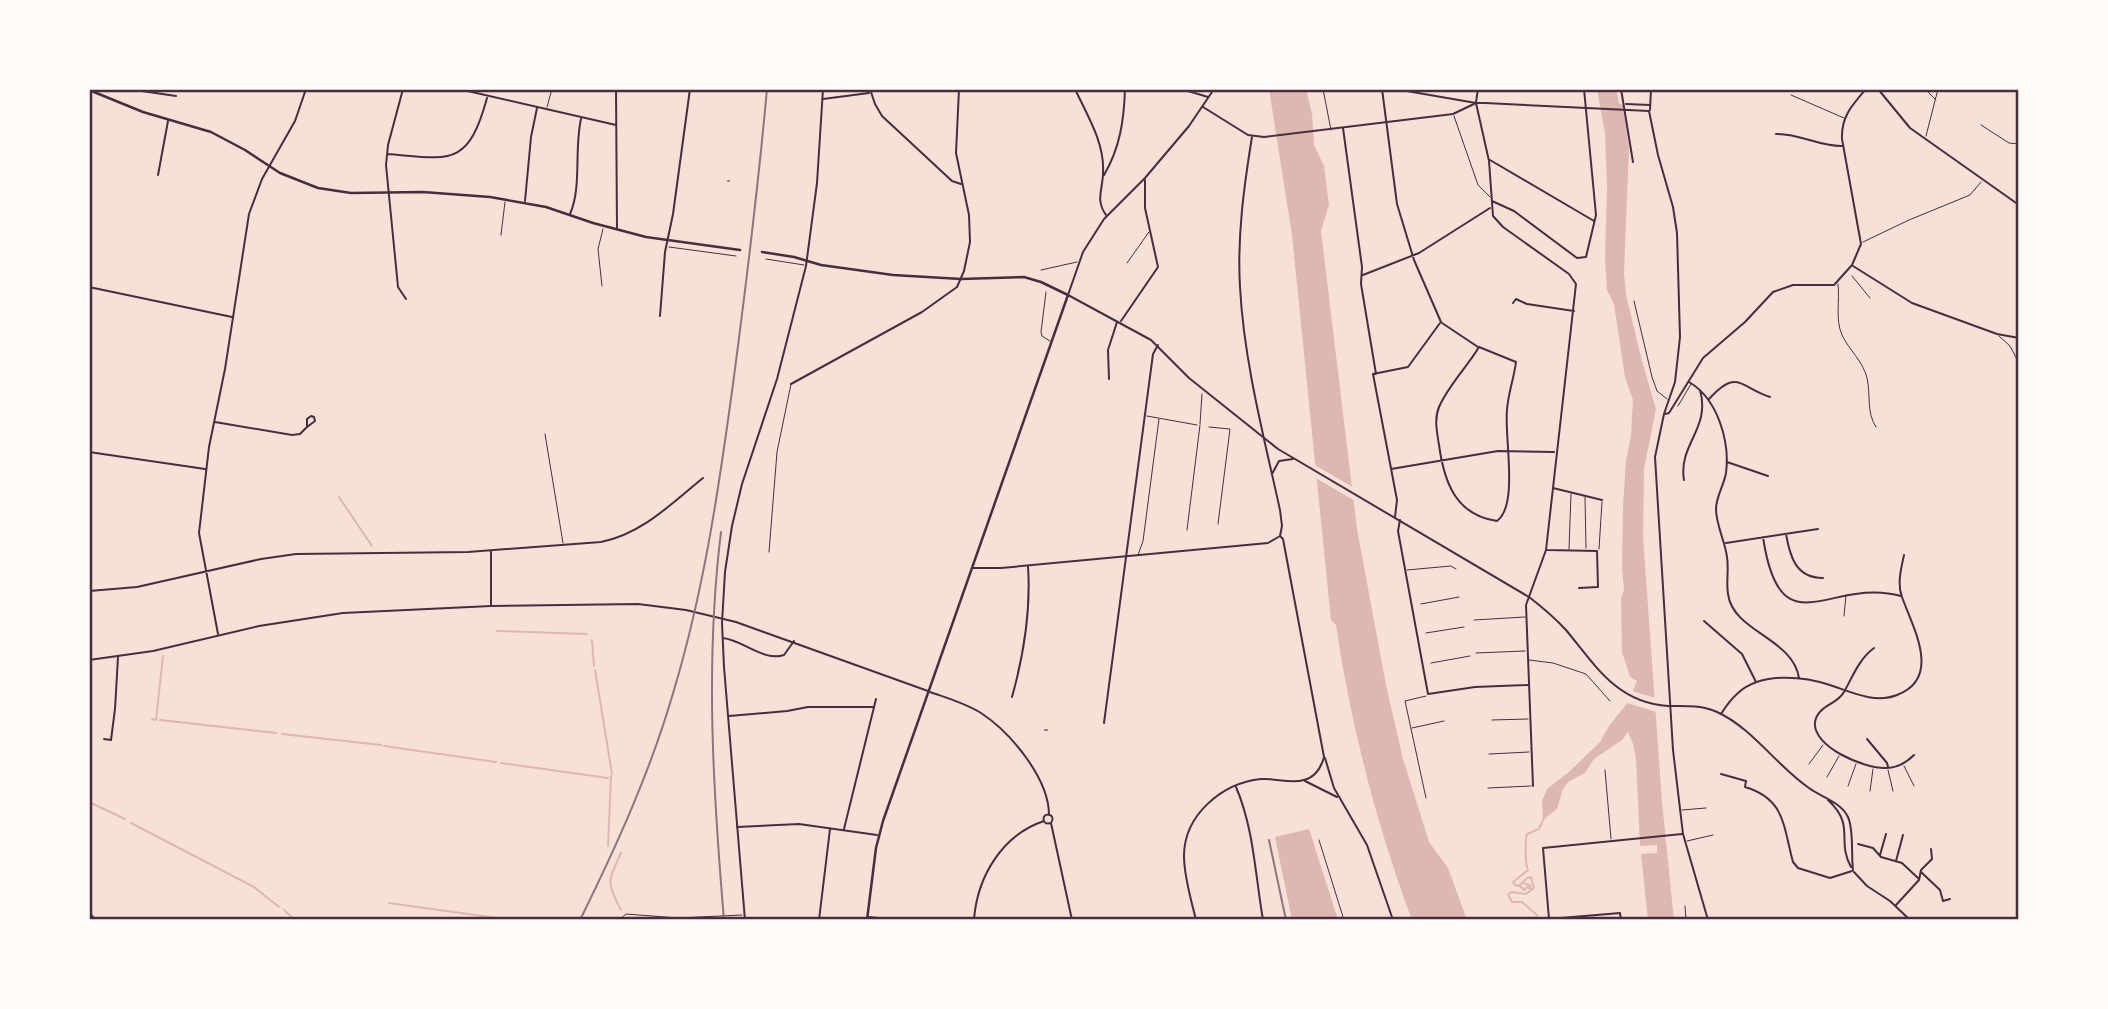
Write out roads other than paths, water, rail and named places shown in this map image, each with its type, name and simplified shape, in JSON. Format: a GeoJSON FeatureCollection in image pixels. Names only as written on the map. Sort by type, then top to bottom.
{"type":"FeatureCollection","features":[{"type":"Feature","properties":{"kind":"main road"},"geometry":{"type":"LineString","coordinates":[[89,90],[143,112],[223,138],[291,178],[328,191],[456,193],[525,202],[617,230],[668,242],[740,250]]}},
{"type":"Feature","properties":{"kind":"main road"},"geometry":{"type":"LineString","coordinates":[[762,252],[807,263],[893,275],[961,279],[1007,275],[1026,277],[1068,295],[878,835],[867,918]]}},
{"type":"Feature","properties":{"kind":"street"},"geometry":{"type":"LineString","coordinates":[[128,89],[176,96]]}},
{"type":"Feature","properties":{"kind":"street"},"geometry":{"type":"LineString","coordinates":[[218,635],[200,523],[206,470],[249,214],[295,121],[306,89]]}},
{"type":"Feature","properties":{"kind":"street"},"geometry":{"type":"LineString","coordinates":[[402,89],[387,154],[387,193],[398,287],[406,299]]}},
{"type":"Feature","properties":{"kind":"street"},"geometry":{"type":"LineString","coordinates":[[459,89],[616,125]]}},
{"type":"Feature","properties":{"kind":"street"},"geometry":{"type":"LineString","coordinates":[[616,89],[617,230]]}},
{"type":"Feature","properties":{"kind":"street"},"geometry":{"type":"LineString","coordinates":[[660,316],[666,247],[690,89]]}},
{"type":"Feature","properties":{"kind":"street"},"geometry":{"type":"LineString","coordinates":[[745,920],[722,638],[725,572],[736,510],[777,379],[807,263],[817,183],[822,89]]}},
{"type":"Feature","properties":{"kind":"street"},"geometry":{"type":"LineString","coordinates":[[791,384],[928,308],[953,291],[961,279],[970,242],[969,219],[956,149],[959,89]]}},
{"type":"Feature","properties":{"kind":"street"},"geometry":{"type":"LineString","coordinates":[[1075,89],[1096,135],[1103,176],[1100,202],[1107,215]]}},
{"type":"Feature","properties":{"kind":"street"},"geometry":{"type":"LineString","coordinates":[[1103,176],[1112,161],[1119,138],[1125,89]]}},
{"type":"Feature","properties":{"kind":"street"},"geometry":{"type":"LineString","coordinates":[[1166,89],[1209,97]]}},
{"type":"Feature","properties":{"kind":"street"},"geometry":{"type":"LineString","coordinates":[[1214,89],[1189,126],[1144,178],[1107,215],[1079,262],[1068,295],[1158,345],[1189,378],[1265,440],[1296,461],[1529,597],[1559,623],[1600,673],[1622,693],[1660,706],[1700,706],[1721,714],[1741,728],[1798,780],[1840,806],[1849,820],[1853,870]]}},
{"type":"Feature","properties":{"kind":"street"},"geometry":{"type":"LineString","coordinates":[[1382,89],[1394,190],[1412,255],[1441,322],[1479,347],[1516,362],[1507,410],[1508,495],[1503,515],[1497,521],[1475,513],[1461,502],[1446,482],[1436,422],[1438,410],[1479,347]]}},
{"type":"Feature","properties":{"kind":"street"},"geometry":{"type":"LineString","coordinates":[[1395,89],[1476,103],[1649,111]]}},
{"type":"Feature","properties":{"kind":"street"},"geometry":{"type":"LineString","coordinates":[[1478,89],[1476,103],[1489,159],[1493,216],[1503,228],[1569,274],[1576,282],[1546,550],[1529,597],[1525,617],[1533,786]]}},
{"type":"Feature","properties":{"kind":"street"},"geometry":{"type":"LineString","coordinates":[[1491,200],[1514,211],[1580,260],[1586,256],[1595,221],[1584,89]]}},
{"type":"Feature","properties":{"kind":"street"},"geometry":{"type":"LineString","coordinates":[[1622,89],[1633,162]]}},
{"type":"Feature","properties":{"kind":"street"},"geometry":{"type":"LineString","coordinates":[[1651,89],[1649,111],[1658,155],[1674,206],[1680,344],[1675,382],[1664,414],[1655,459],[1669,706],[1683,834],[1708,920]]}},
{"type":"Feature","properties":{"kind":"street"},"geometry":{"type":"LineString","coordinates":[[1664,414],[1669,413],[1707,354],[1745,322],[1773,292],[1793,285],[1831,285],[1848,272],[1861,244],[1844,146],[1843,120],[1866,89]]}},
{"type":"Feature","properties":{"kind":"street"},"geometry":{"type":"LineString","coordinates":[[1878,89],[1906,125],[2019,205]]}},
{"type":"Feature","properties":{"kind":"street"},"geometry":{"type":"LineString","coordinates":[[822,99],[870,91],[878,111],[952,181],[962,183]]}},
{"type":"Feature","properties":{"kind":"street"},"geometry":{"type":"LineString","coordinates":[[387,154],[439,158],[453,156],[472,135],[487,96]]}},
{"type":"Feature","properties":{"kind":"street"},"geometry":{"type":"LineString","coordinates":[[1203,107],[1252,136],[1264,137],[1453,114],[1476,103]]}},
{"type":"Feature","properties":{"kind":"street"},"geometry":{"type":"LineString","coordinates":[[1625,103],[1650,105]]}},
{"type":"Feature","properties":{"kind":"street"},"geometry":{"type":"LineString","coordinates":[[525,202],[531,137],[537,108]]}},
{"type":"Feature","properties":{"kind":"street"},"geometry":{"type":"LineString","coordinates":[[570,215],[574,203],[577,139],[581,118]]}},
{"type":"Feature","properties":{"kind":"street"},"geometry":{"type":"LineString","coordinates":[[158,175],[169,120]]}},
{"type":"Feature","properties":{"kind":"street"},"geometry":{"type":"LineString","coordinates":[[1343,128],[1363,275],[1361,284],[1397,500],[1395,517]]}},
{"type":"Feature","properties":{"kind":"street"},"geometry":{"type":"LineString","coordinates":[[1776,134],[1793,135],[1825,145],[1844,146]]}},
{"type":"Feature","properties":{"kind":"street"},"geometry":{"type":"LineString","coordinates":[[1252,136],[1241,226],[1239,285],[1242,323],[1281,518],[1280,536],[1283,539],[1299,618],[1324,757],[1339,799],[1367,845],[1393,920]]}},
{"type":"Feature","properties":{"kind":"street"},"geometry":{"type":"LineString","coordinates":[[1489,159],[1595,221]]}},
{"type":"Feature","properties":{"kind":"street"},"geometry":{"type":"LineString","coordinates":[[1109,379],[1108,350],[1119,322],[1157,271],[1158,260],[1144,199],[1144,178]]}},
{"type":"Feature","properties":{"kind":"street"},"geometry":{"type":"LineString","coordinates":[[1363,275],[1443,239],[1491,208]]}},
{"type":"Feature","properties":{"kind":"street"},"geometry":{"type":"LineString","coordinates":[[1852,265],[1912,303],[1997,334],[2019,338]]}},
{"type":"Feature","properties":{"kind":"street"},"geometry":{"type":"LineString","coordinates":[[89,287],[233,317]]}},
{"type":"Feature","properties":{"kind":"street"},"geometry":{"type":"LineString","coordinates":[[1513,303],[1516,299],[1527,304],[1574,311]]}},
{"type":"Feature","properties":{"kind":"street"},"geometry":{"type":"LineString","coordinates":[[1375,374],[1408,367],[1441,322]]}},
{"type":"Feature","properties":{"kind":"street"},"geometry":{"type":"LineString","coordinates":[[1104,723],[1153,354],[1158,345]]}},
{"type":"Feature","properties":{"kind":"street"},"geometry":{"type":"LineString","coordinates":[[1708,400],[1721,386],[1735,382],[1770,397]]}},
{"type":"Feature","properties":{"kind":"street"},"geometry":{"type":"LineString","coordinates":[[1690,383],[1700,389],[1708,400],[1721,426],[1727,462],[1725,480],[1716,509],[1725,543],[1728,564],[1727,594],[1731,606],[1739,616],[1784,651],[1796,666],[1800,678]]}},
{"type":"Feature","properties":{"kind":"street"},"geometry":{"type":"LineString","coordinates":[[1684,480],[1682,464],[1703,415],[1700,389]]}},
{"type":"Feature","properties":{"kind":"street"},"geometry":{"type":"LineString","coordinates":[[214,422],[292,435],[300,434],[307,427]]}},
{"type":"Feature","properties":{"kind":"street"},"geometry":{"type":"LineString","coordinates":[[1391,469],[1508,451],[1555,452]]}},
{"type":"Feature","properties":{"kind":"street"},"geometry":{"type":"LineString","coordinates":[[89,452],[206,470]]}},
{"type":"Feature","properties":{"kind":"street"},"geometry":{"type":"LineString","coordinates":[[1272,474],[1279,461],[1284,458],[1296,461]]}},
{"type":"Feature","properties":{"kind":"street"},"geometry":{"type":"LineString","coordinates":[[1727,462],[1768,476]]}},
{"type":"Feature","properties":{"kind":"street"},"geometry":{"type":"LineString","coordinates":[[89,591],[137,587],[280,556],[315,553],[491,551],[601,542],[630,533],[703,478]]}},
{"type":"Feature","properties":{"kind":"street"},"geometry":{"type":"LineString","coordinates":[[1552,488],[1602,500]]}},
{"type":"Feature","properties":{"kind":"street"},"geometry":{"type":"LineString","coordinates":[[1399,520],[1398,531],[1428,694],[1477,687],[1529,685]]}},
{"type":"Feature","properties":{"kind":"street"},"geometry":{"type":"LineString","coordinates":[[1725,543],[1818,529]]}},
{"type":"Feature","properties":{"kind":"street"},"geometry":{"type":"LineString","coordinates":[[1786,534],[1794,564],[1809,577],[1823,578]]}},
{"type":"Feature","properties":{"kind":"street"},"geometry":{"type":"LineString","coordinates":[[972,568],[1268,542],[1280,536]]}},
{"type":"Feature","properties":{"kind":"street"},"geometry":{"type":"LineString","coordinates":[[1763,537],[1771,578],[1777,589],[1788,598],[1810,603],[1846,595],[1884,594],[1902,597]]}},
{"type":"Feature","properties":{"kind":"street"},"geometry":{"type":"LineString","coordinates":[[1546,550],[1597,551],[1598,587],[1579,589]]}},
{"type":"Feature","properties":{"kind":"street"},"geometry":{"type":"LineString","coordinates":[[491,551],[491,606]]}},
{"type":"Feature","properties":{"kind":"street"},"geometry":{"type":"LineString","coordinates":[[1721,714],[1737,693],[1756,682],[1774,679],[1800,678],[1874,698],[1888,698],[1900,694],[1916,680],[1921,668],[1916,630],[1902,597],[1899,579],[1904,555]]}},
{"type":"Feature","properties":{"kind":"street"},"geometry":{"type":"LineString","coordinates":[[1012,697],[1025,646],[1028,565]]}},
{"type":"Feature","properties":{"kind":"street"},"geometry":{"type":"LineString","coordinates":[[89,660],[166,649],[278,622],[343,613],[591,603],[671,607],[736,621],[974,709],[1008,737],[1027,758],[1047,798],[1072,920]]}},
{"type":"Feature","properties":{"kind":"street"},"geometry":{"type":"LineString","coordinates":[[1704,621],[1742,654],[1756,682]]}},
{"type":"Feature","properties":{"kind":"street"},"geometry":{"type":"LineString","coordinates":[[722,638],[738,641],[773,657],[784,655],[793,641]]}},
{"type":"Feature","properties":{"kind":"street"},"geometry":{"type":"LineString","coordinates":[[1874,648],[1860,662],[1839,699],[1824,708],[1816,719],[1817,734],[1840,754],[1873,767],[1888,768],[1903,764],[1914,755]]}},
{"type":"Feature","properties":{"kind":"street"},"geometry":{"type":"LineString","coordinates":[[104,739],[111,740],[116,709],[117,657]]}},
{"type":"Feature","properties":{"kind":"street"},"geometry":{"type":"LineString","coordinates":[[844,830],[876,699]]}},
{"type":"Feature","properties":{"kind":"street"},"geometry":{"type":"LineString","coordinates":[[728,716],[808,707],[874,707]]}},
{"type":"Feature","properties":{"kind":"street"},"geometry":{"type":"LineString","coordinates":[[1867,739],[1887,763],[1888,768]]}},
{"type":"Feature","properties":{"kind":"street"},"geometry":{"type":"LineString","coordinates":[[1304,780],[1316,773],[1324,757]]}},
{"type":"Feature","properties":{"kind":"street"},"geometry":{"type":"LineString","coordinates":[[1721,774],[1746,780],[1745,787],[1763,792],[1776,804],[1793,862],[1798,868],[1830,878],[1853,870]]}},
{"type":"Feature","properties":{"kind":"street"},"geometry":{"type":"LineString","coordinates":[[1196,920],[1185,867],[1187,836],[1205,806],[1236,786],[1258,779],[1304,780],[1339,799]]}},
{"type":"Feature","properties":{"kind":"street"},"geometry":{"type":"LineString","coordinates":[[1236,786],[1250,825],[1255,878],[1263,920]]}},
{"type":"Feature","properties":{"kind":"street"},"geometry":{"type":"LineString","coordinates":[[1827,799],[1842,816],[1846,854],[1853,870],[1867,886],[1910,920]]}},
{"type":"Feature","properties":{"kind":"street"},"geometry":{"type":"LineString","coordinates":[[974,920],[981,886],[996,857],[1013,838],[1044,821],[1049,815]]}},
{"type":"Feature","properties":{"kind":"street"},"geometry":{"type":"LineString","coordinates":[[1044,821],[1051,823]]}},
{"type":"Feature","properties":{"kind":"street"},"geometry":{"type":"LineString","coordinates":[[736,827],[796,824],[878,835]]}},
{"type":"Feature","properties":{"kind":"street"},"geometry":{"type":"LineString","coordinates":[[819,920],[830,828]]}},
{"type":"Feature","properties":{"kind":"street"},"geometry":{"type":"LineString","coordinates":[[1621,920],[1620,913],[1549,919],[1543,848],[1683,834]]}},
{"type":"Feature","properties":{"kind":"street"},"geometry":{"type":"LineString","coordinates":[[1880,856],[1885,834]]}},
{"type":"Feature","properties":{"kind":"street"},"geometry":{"type":"LineString","coordinates":[[1896,861],[1903,835]]}},
{"type":"Feature","properties":{"kind":"street"},"geometry":{"type":"LineString","coordinates":[[1858,844],[1873,848],[1880,856],[1902,863],[1919,879]]}},
{"type":"Feature","properties":{"kind":"street"},"geometry":{"type":"LineString","coordinates":[[1895,906],[1919,879],[1921,872],[1932,859],[1931,849]]}},
{"type":"Feature","properties":{"kind":"street"},"geometry":{"type":"LineString","coordinates":[[1921,872],[1940,890],[1943,901],[1950,899]]}},
{"type":"Feature","properties":{"kind":"street"},"geometry":{"type":"LineString","coordinates":[[89,913],[96,920]]}},
{"type":"Feature","properties":{"kind":"street"},"geometry":{"type":"LineString","coordinates":[[867,918],[898,920]]}},
{"type":"Feature","properties":{"kind":"lane"},"geometry":{"type":"LineString","coordinates":[[547,110],[552,89]]}},
{"type":"Feature","properties":{"kind":"lane"},"geometry":{"type":"LineString","coordinates":[[1323,89],[1331,130]]}},
{"type":"Feature","properties":{"kind":"lane"},"geometry":{"type":"LineString","coordinates":[[1925,89],[1937,101]]}},
{"type":"Feature","properties":{"kind":"lane"},"geometry":{"type":"LineString","coordinates":[[1925,138],[1937,101],[1938,89]]}},
{"type":"Feature","properties":{"kind":"lane"},"geometry":{"type":"LineString","coordinates":[[1791,95],[1843,120]]}},
{"type":"Feature","properties":{"kind":"lane"},"geometry":{"type":"LineString","coordinates":[[1453,114],[1481,190],[1491,200]]}},
{"type":"Feature","properties":{"kind":"lane"},"geometry":{"type":"LineString","coordinates":[[1981,125],[2009,143],[2019,144]]}},
{"type":"Feature","properties":{"kind":"lane"},"geometry":{"type":"LineString","coordinates":[[1861,244],[1909,220],[1970,195],[1983,180]]}},
{"type":"Feature","properties":{"kind":"lane"},"geometry":{"type":"LineString","coordinates":[[501,235],[506,200]]}},
{"type":"Feature","properties":{"kind":"lane"},"geometry":{"type":"LineString","coordinates":[[601,286],[598,249],[603,226]]}},
{"type":"Feature","properties":{"kind":"lane"},"geometry":{"type":"LineString","coordinates":[[1127,262],[1151,230]]}},
{"type":"Feature","properties":{"kind":"lane"},"geometry":{"type":"LineString","coordinates":[[666,247],[736,256]]}},
{"type":"Feature","properties":{"kind":"lane"},"geometry":{"type":"LineString","coordinates":[[766,259],[807,263]]}},
{"type":"Feature","properties":{"kind":"lane"},"geometry":{"type":"LineString","coordinates":[[1041,270],[1079,262]]}},
{"type":"Feature","properties":{"kind":"lane"},"geometry":{"type":"LineString","coordinates":[[1852,275],[1870,298]]}},
{"type":"Feature","properties":{"kind":"lane"},"geometry":{"type":"LineString","coordinates":[[1837,282],[1841,333],[1866,373],[1870,415],[1877,427]]}},
{"type":"Feature","properties":{"kind":"lane"},"geometry":{"type":"LineString","coordinates":[[1046,292],[1041,332],[1042,336],[1052,342]]}},
{"type":"Feature","properties":{"kind":"lane"},"geometry":{"type":"LineString","coordinates":[[1633,301],[1657,391],[1669,400]]}},
{"type":"Feature","properties":{"kind":"lane"},"geometry":{"type":"LineString","coordinates":[[1997,334],[2010,346],[2019,363]]}},
{"type":"Feature","properties":{"kind":"lane"},"geometry":{"type":"LineString","coordinates":[[1678,406],[1690,383]]}},
{"type":"Feature","properties":{"kind":"lane"},"geometry":{"type":"LineString","coordinates":[[769,552],[777,452],[791,384]]}},
{"type":"Feature","properties":{"kind":"lane"},"geometry":{"type":"LineString","coordinates":[[1187,530],[1202,394]]}},
{"type":"Feature","properties":{"kind":"lane"},"geometry":{"type":"LineString","coordinates":[[1146,415],[1200,425]]}},
{"type":"Feature","properties":{"kind":"lane"},"geometry":{"type":"LineString","coordinates":[[1138,555],[1143,541],[1159,419]]}},
{"type":"Feature","properties":{"kind":"lane"},"geometry":{"type":"LineString","coordinates":[[1209,427],[1230,429],[1218,524]]}},
{"type":"Feature","properties":{"kind":"lane"},"geometry":{"type":"LineString","coordinates":[[545,434],[563,545]]}},
{"type":"Feature","properties":{"kind":"lane"},"geometry":{"type":"LineString","coordinates":[[1568,551],[1572,493]]}},
{"type":"Feature","properties":{"kind":"lane"},"geometry":{"type":"LineString","coordinates":[[1586,496],[1586,550]]}},
{"type":"Feature","properties":{"kind":"lane"},"geometry":{"type":"LineString","coordinates":[[1597,551],[1600,548],[1602,500]]}},
{"type":"Feature","properties":{"kind":"lane"},"geometry":{"type":"LineString","coordinates":[[1405,570],[1451,566],[1457,568],[1454,573]]}},
{"type":"Feature","properties":{"kind":"lane"},"geometry":{"type":"LineString","coordinates":[[1844,616],[1846,595]]}},
{"type":"Feature","properties":{"kind":"lane"},"geometry":{"type":"LineString","coordinates":[[1420,604],[1459,597]]}},
{"type":"Feature","properties":{"kind":"lane"},"geometry":{"type":"LineString","coordinates":[[1474,620],[1525,617]]}},
{"type":"Feature","properties":{"kind":"lane"},"geometry":{"type":"LineString","coordinates":[[1426,633],[1464,626]]}},
{"type":"Feature","properties":{"kind":"lane"},"geometry":{"type":"LineString","coordinates":[[1476,653],[1527,651]]}},
{"type":"Feature","properties":{"kind":"lane"},"geometry":{"type":"LineString","coordinates":[[1431,663],[1470,656]]}},
{"type":"Feature","properties":{"kind":"lane"},"geometry":{"type":"LineString","coordinates":[[1527,660],[1553,663],[1586,674],[1610,701]]}},
{"type":"Feature","properties":{"kind":"lane"},"geometry":{"type":"LineString","coordinates":[[1426,798],[1405,701],[1428,694]]}},
{"type":"Feature","properties":{"kind":"lane"},"geometry":{"type":"LineString","coordinates":[[1492,720],[1530,719]]}},
{"type":"Feature","properties":{"kind":"lane"},"geometry":{"type":"LineString","coordinates":[[1410,729],[1444,721]]}},
{"type":"Feature","properties":{"kind":"lane"},"geometry":{"type":"LineString","coordinates":[[1809,764],[1825,743]]}},
{"type":"Feature","properties":{"kind":"lane"},"geometry":{"type":"LineString","coordinates":[[1489,754],[1532,752]]}},
{"type":"Feature","properties":{"kind":"lane"},"geometry":{"type":"LineString","coordinates":[[1827,777],[1840,754]]}},
{"type":"Feature","properties":{"kind":"lane"},"geometry":{"type":"LineString","coordinates":[[1849,786],[1857,762]]}},
{"type":"Feature","properties":{"kind":"lane"},"geometry":{"type":"LineString","coordinates":[[1903,764],[1914,786]]}},
{"type":"Feature","properties":{"kind":"lane"},"geometry":{"type":"LineString","coordinates":[[1870,791],[1873,767]]}},
{"type":"Feature","properties":{"kind":"lane"},"geometry":{"type":"LineString","coordinates":[[1888,768],[1893,791]]}},
{"type":"Feature","properties":{"kind":"lane"},"geometry":{"type":"LineString","coordinates":[[1605,770],[1611,841]]}},
{"type":"Feature","properties":{"kind":"lane"},"geometry":{"type":"LineString","coordinates":[[1488,788],[1533,786]]}},
{"type":"Feature","properties":{"kind":"lane"},"geometry":{"type":"LineString","coordinates":[[1680,811],[1706,808]]}},
{"type":"Feature","properties":{"kind":"lane"},"geometry":{"type":"LineString","coordinates":[[1685,841],[1713,835]]}},
{"type":"Feature","properties":{"kind":"lane"},"geometry":{"type":"LineString","coordinates":[[1320,840],[1344,920]]}},
{"type":"Feature","properties":{"kind":"lane"},"geometry":{"type":"LineString","coordinates":[[1685,906],[1686,920]]}},
{"type":"Feature","properties":{"kind":"lane"},"geometry":{"type":"LineString","coordinates":[[619,920],[626,914],[691,918],[744,915]]}},
{"type":"Feature","properties":{"kind":"waterway"},"geometry":{"type":"LineString","coordinates":[[339,497],[372,546]]}},
{"type":"Feature","properties":{"kind":"waterway"},"geometry":{"type":"LineString","coordinates":[[497,631],[587,634]]}},
{"type":"Feature","properties":{"kind":"waterway"},"geometry":{"type":"LineString","coordinates":[[592,640],[594,666]]}},
{"type":"Feature","properties":{"kind":"waterway"},"geometry":{"type":"LineString","coordinates":[[152,719],[156,720],[163,656]]}},
{"type":"Feature","properties":{"kind":"waterway"},"geometry":{"type":"LineString","coordinates":[[595,670],[612,774]]}},
{"type":"Feature","properties":{"kind":"waterway"},"geometry":{"type":"LineString","coordinates":[[160,720],[276,733]]}},
{"type":"Feature","properties":{"kind":"waterway"},"geometry":{"type":"LineString","coordinates":[[282,734],[381,745]]}},
{"type":"Feature","properties":{"kind":"waterway"},"geometry":{"type":"LineString","coordinates":[[384,746],[496,762]]}},
{"type":"Feature","properties":{"kind":"waterway"},"geometry":{"type":"LineString","coordinates":[[501,763],[608,778]]}},
{"type":"Feature","properties":{"kind":"waterway"},"geometry":{"type":"LineString","coordinates":[[608,846],[611,776]]}},
{"type":"Feature","properties":{"kind":"waterway"},"geometry":{"type":"LineString","coordinates":[[89,802],[125,819]]}},
{"type":"Feature","properties":{"kind":"waterway"},"geometry":{"type":"LineString","coordinates":[[1535,920],[1537,915],[1522,902],[1512,902],[1508,895],[1511,892],[1526,894],[1534,888],[1531,877],[1519,886],[1513,882],[1528,870],[1527,834],[1539,829],[1544,818]]}},
{"type":"Feature","properties":{"kind":"waterway"},"geometry":{"type":"LineString","coordinates":[[131,823],[254,887],[279,907]]}},
{"type":"Feature","properties":{"kind":"waterway"},"geometry":{"type":"LineString","coordinates":[[621,853],[610,882],[621,910]]}},
{"type":"Feature","properties":{"kind":"waterway"},"geometry":{"type":"LineString","coordinates":[[1524,883],[1531,886]]}},
{"type":"Feature","properties":{"kind":"waterway"},"geometry":{"type":"LineString","coordinates":[[1520,886],[1524,890],[1527,887],[1531,889]]}},
{"type":"Feature","properties":{"kind":"waterway"},"geometry":{"type":"LineString","coordinates":[[389,903],[497,918]]}},
{"type":"Feature","properties":{"kind":"waterway"},"geometry":{"type":"LineString","coordinates":[[284,910],[295,920]]}},
{"type":"Feature","properties":{"kind":"waterway"},"geometry":{"type":"LineString","coordinates":[[501,918],[512,920]]}},
{"type":"Feature","properties":{"kind":"railway"},"geometry":{"type":"LineString","coordinates":[[580,920],[620,835],[655,749],[694,614],[728,423],[752,237],[767,89]]}},
{"type":"Feature","properties":{"kind":"railway"},"geometry":{"type":"LineString","coordinates":[[721,532],[713,629],[712,726],[724,920]]}},
{"type":"Feature","properties":{"kind":"railway"},"geometry":{"type":"LineString","coordinates":[[1269,840],[1286,920]]}}]}
